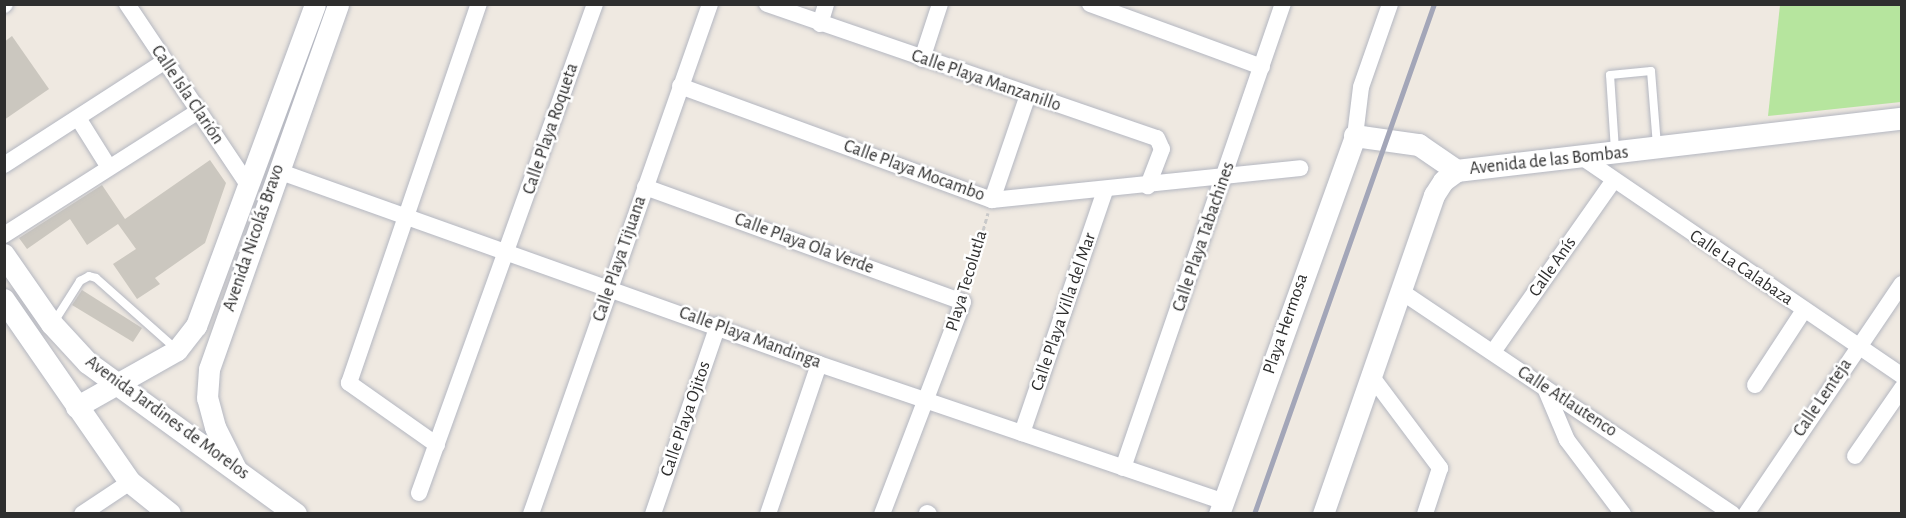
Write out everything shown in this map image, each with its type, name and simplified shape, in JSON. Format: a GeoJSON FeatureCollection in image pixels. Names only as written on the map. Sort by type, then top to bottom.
{"type":"FeatureCollection","features":[{"type":"Feature","properties":{"kind":"main road","name":"Avenida de las Bombas"},"geometry":{"type":"LineString","coordinates":[[1456,171],[1901,120]]}},
{"type":"Feature","properties":{"kind":"main road"},"geometry":{"type":"LineString","coordinates":[[1355,136],[1419,146],[1456,171]]}},
{"type":"Feature","properties":{"kind":"main road","name":"Avenida Jardines de Morelos"},"geometry":{"type":"LineString","coordinates":[[4,255],[52,324],[88,363],[296,513]]}},
{"type":"Feature","properties":{"kind":"main road","name":"Avenida Jardines de Morelos"},"geometry":{"type":"LineString","coordinates":[[4,300],[130,482],[170,513]]}},
{"type":"Feature","properties":{"kind":"street","name":"Calle Isla Clarión"},"geometry":{"type":"LineString","coordinates":[[127,4],[197,112],[249,186]]}},
{"type":"Feature","properties":{"kind":"street","name":"Avenida Nicolás Bravo"},"geometry":{"type":"LineString","coordinates":[[76,407],[177,350],[196,326],[315,4]]}},
{"type":"Feature","properties":{"kind":"street","name":"Avenida Nicolás Bravo"},"geometry":{"type":"LineString","coordinates":[[237,471],[220,444],[207,398],[209,369],[338,4]]}},
{"type":"Feature","properties":{"kind":"street"},"geometry":{"type":"LineString","coordinates":[[437,445],[349,383],[404,216],[479,4]]}},
{"type":"Feature","properties":{"kind":"street","name":"Calle Playa Roqueta"},"geometry":{"type":"LineString","coordinates":[[419,493],[508,253],[595,4]]}},
{"type":"Feature","properties":{"kind":"street","name":"Calle Playa Tijuana"},"geometry":{"type":"LineString","coordinates":[[531,513],[710,4]]}},
{"type":"Feature","properties":{"kind":"street","name":"Calle Playa Manzanillo"},"geometry":{"type":"LineString","coordinates":[[767,4],[1157,138],[1162,149],[1148,186]]}},
{"type":"Feature","properties":{"kind":"street"},"geometry":{"type":"LineString","coordinates":[[820,24],[826,4]]}},
{"type":"Feature","properties":{"kind":"street"},"geometry":{"type":"LineString","coordinates":[[922,59],[940,4]]}},
{"type":"Feature","properties":{"kind":"street"},"geometry":{"type":"LineString","coordinates":[[1090,4],[1262,67]]}},
{"type":"Feature","properties":{"kind":"street","name":"Calle Playa Tabachines"},"geometry":{"type":"LineString","coordinates":[[1123,468],[1226,177],[1283,4]]}},
{"type":"Feature","properties":{"kind":"street","name":"Playa Hermosa"},"geometry":{"type":"LineString","coordinates":[[1221,508],[1355,136],[1361,87],[1390,4]]}},
{"type":"Feature","properties":{"kind":"street"},"geometry":{"type":"LineString","coordinates":[[4,165],[164,62]]}},
{"type":"Feature","properties":{"kind":"street","name":"Calle Playa Mocambo"},"geometry":{"type":"LineString","coordinates":[[680,86],[992,200],[1148,186],[1300,168]]}},
{"type":"Feature","properties":{"kind":"street"},"geometry":{"type":"LineString","coordinates":[[992,200],[1028,95]]}},
{"type":"Feature","properties":{"kind":"street"},"geometry":{"type":"LineString","coordinates":[[4,235],[108,166],[197,112]]}},
{"type":"Feature","properties":{"kind":"street"},"geometry":{"type":"LineString","coordinates":[[78,118],[108,166]]}},
{"type":"Feature","properties":{"kind":"street","name":"Calle La Calabaza"},"geometry":{"type":"LineString","coordinates":[[1582,158],[1613,182],[1902,376]]}},
{"type":"Feature","properties":{"kind":"street","name":"Calle Playa Mandinga"},"geometry":{"type":"LineString","coordinates":[[278,171],[718,325],[819,364],[928,398],[1123,468],[1221,508]]}},
{"type":"Feature","properties":{"kind":"street","name":"Avenida de las Bombas"},"geometry":{"type":"LineString","coordinates":[[1323,513],[1434,195],[1443,181],[1456,171]]}},
{"type":"Feature","properties":{"kind":"street","name":"Calle Anís"},"geometry":{"type":"LineString","coordinates":[[1493,352],[1613,182]]}},
{"type":"Feature","properties":{"kind":"street","name":"Calle Playa Ola Verde"},"geometry":{"type":"LineString","coordinates":[[645,187],[963,302]]}},
{"type":"Feature","properties":{"kind":"street","name":"Calle Playa Villa del Mar"},"geometry":{"type":"LineString","coordinates":[[1022,433],[1105,190]]}},
{"type":"Feature","properties":{"kind":"street"},"geometry":{"type":"LineString","coordinates":[[222,259],[244,266]]}},
{"type":"Feature","properties":{"kind":"street","name":"Calle Lenteja"},"geometry":{"type":"LineString","coordinates":[[1746,513],[1902,284]]}},
{"type":"Feature","properties":{"kind":"street","name":"Calle Atlautenco"},"geometry":{"type":"LineString","coordinates":[[1402,292],[1732,513]]}},
{"type":"Feature","properties":{"kind":"street","name":"Playa Tecolutla"},"geometry":{"type":"LineString","coordinates":[[882,513],[963,302]]}},
{"type":"Feature","properties":{"kind":"street"},"geometry":{"type":"LineString","coordinates":[[1755,385],[1804,310]]}},
{"type":"Feature","properties":{"kind":"street","name":"Calle Playa Ojitos"},"geometry":{"type":"LineString","coordinates":[[653,513],[718,325]]}},
{"type":"Feature","properties":{"kind":"street"},"geometry":{"type":"LineString","coordinates":[[768,513],[819,364]]}},
{"type":"Feature","properties":{"kind":"street"},"geometry":{"type":"LineString","coordinates":[[1372,377],[1440,468],[1425,513]]}},
{"type":"Feature","properties":{"kind":"street"},"geometry":{"type":"LineString","coordinates":[[1545,388],[1567,440],[1623,513]]}},
{"type":"Feature","properties":{"kind":"street"},"geometry":{"type":"LineString","coordinates":[[1855,456],[1902,388]]}},
{"type":"Feature","properties":{"kind":"street"},"geometry":{"type":"LineString","coordinates":[[82,513],[130,482]]}},
{"type":"Feature","properties":{"kind":"lane"},"geometry":{"type":"LineString","coordinates":[[1616,154],[1610,75],[1651,71],[1657,149]]}},
{"type":"Feature","properties":{"kind":"lane"},"geometry":{"type":"LineString","coordinates":[[52,324],[80,281],[89,276],[96,278],[177,350]]}},
{"type":"Feature","properties":{"kind":"path","name":"Playa Tecolutla"},"geometry":{"type":"LineString","coordinates":[[963,302],[992,200]]}},
{"type":"Feature","properties":{"kind":"green space"},"geometry":{"type":"Polygon","coordinates":[[[1780,5],[1901,5],[1901,102],[1768,116],[1780,5]]]}},
{"type":"Feature","properties":{"kind":"building"},"geometry":{"type":"Polygon","coordinates":[[[12,36],[49,89],[4,120],[4,42],[12,36]]]}},
{"type":"Feature","properties":{"kind":"building"},"geometry":{"type":"Polygon","coordinates":[[[210,160],[226,183],[205,243],[155,278],[160,284],[137,299],[113,264],[136,249],[118,224],[87,245],[70,219],[27,249],[19,238],[102,185],[125,219],[210,160]]]}},
{"type":"Feature","properties":{"kind":"building"},"geometry":{"type":"Polygon","coordinates":[[[82,290],[142,328],[133,342],[72,305],[82,290]]]}},
{"type":"Feature","properties":{"kind":"railway"},"geometry":{"type":"LineString","coordinates":[[1254,514],[1434,4]]}}]}
